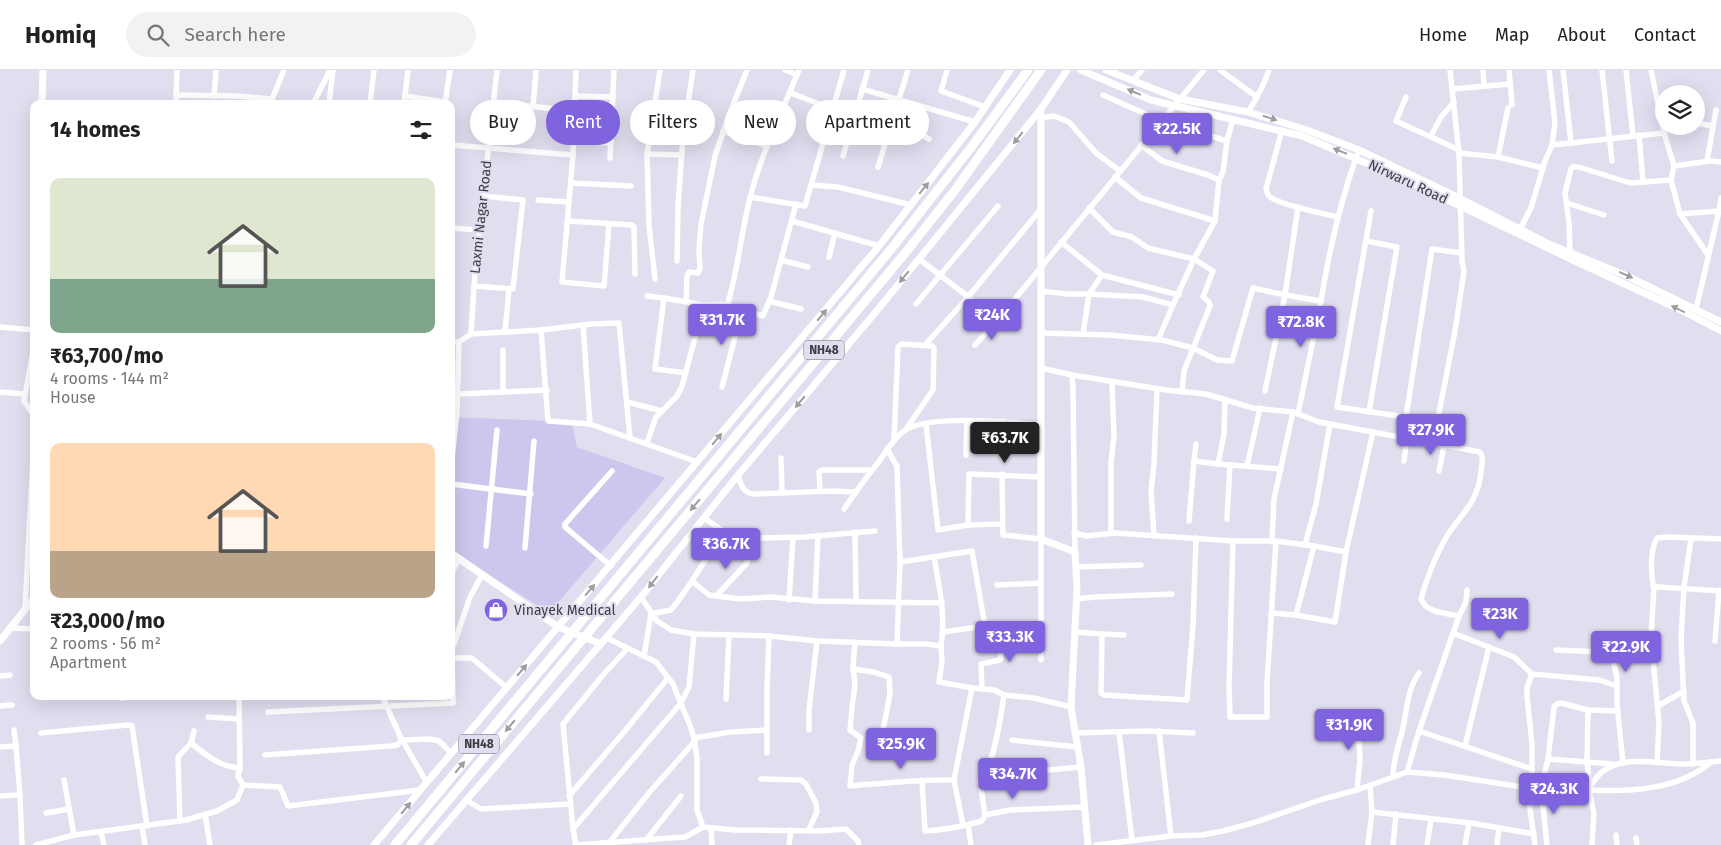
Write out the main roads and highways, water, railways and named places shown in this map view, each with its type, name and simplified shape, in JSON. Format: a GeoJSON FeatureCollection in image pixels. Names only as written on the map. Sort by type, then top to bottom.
{"type":"FeatureCollection","features":[{"type":"Feature","properties":{"kind":"highway","name":"NH48"},"geometry":{"type":"LineString","coordinates":[[395,845],[892,248],[973,145],[1028,70]]}},
{"type":"Feature","properties":{"kind":"highway","name":"NH48"},"geometry":{"type":"LineString","coordinates":[[411,845],[894,267],[955,190],[1041,70]]}},
{"type":"Feature","properties":{"kind":"place","name":"Vinayek Medical"},"geometry":{"type":"Point","coordinates":[496,610]}}]}
